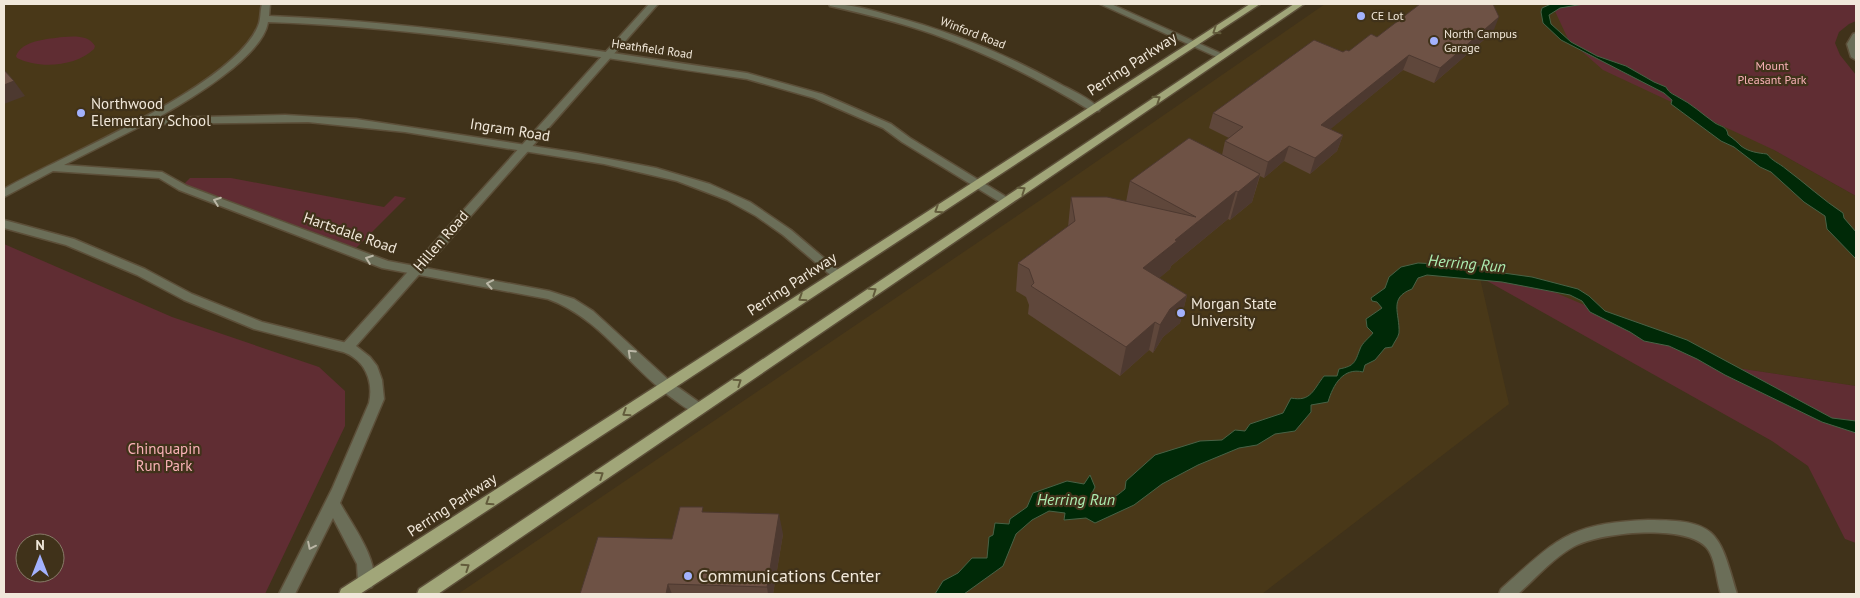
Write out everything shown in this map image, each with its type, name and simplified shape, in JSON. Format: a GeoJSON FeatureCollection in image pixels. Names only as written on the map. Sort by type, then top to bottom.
{"type":"FeatureCollection","features":[{"type":"Feature","properties":{"kind":"main road","name":"Perring Parkway"},"geometry":{"type":"LineString","coordinates":[[347,594],[364,588],[838,275],[1256,4]]}},
{"type":"Feature","properties":{"kind":"main road"},"geometry":{"type":"LineString","coordinates":[[426,594],[1300,4]]}},
{"type":"Feature","properties":{"kind":"street"},"geometry":{"type":"LineString","coordinates":[[4,194],[51,168],[146,121],[192,94],[230,64],[254,39],[265,19],[266,4]]}},
{"type":"Feature","properties":{"kind":"street","name":"Hillen Road"},"geometry":{"type":"LineString","coordinates":[[347,348],[654,4]]}},
{"type":"Feature","properties":{"kind":"street","name":"Winford Road"},"geometry":{"type":"LineString","coordinates":[[833,4],[902,21],[991,52],[1065,89],[1095,109]]}},
{"type":"Feature","properties":{"kind":"street"},"geometry":{"type":"LineString","coordinates":[[1104,4],[1222,56]]}},
{"type":"Feature","properties":{"kind":"street","name":"Heathfield Road"},"geometry":{"type":"LineString","coordinates":[[265,19],[356,22],[402,27],[747,76],[818,96],[887,126],[1006,201]]}},
{"type":"Feature","properties":{"kind":"street"},"geometry":{"type":"LineString","coordinates":[[1856,36],[1852,44],[1856,57]]}},
{"type":"Feature","properties":{"kind":"street","name":"Ingram Road"},"geometry":{"type":"LineString","coordinates":[[146,121],[329,120],[384,125],[634,165],[703,185],[733,198],[773,221],[838,275]]}},
{"type":"Feature","properties":{"kind":"street","name":"Hartsdale Road"},"geometry":{"type":"LineString","coordinates":[[51,168],[162,175],[183,188],[386,265],[549,295],[570,302],[589,314],[667,387],[698,409]]}},
{"type":"Feature","properties":{"kind":"street"},"geometry":{"type":"LineString","coordinates":[[4,224],[41,233],[88,249],[141,272],[188,297],[259,326],[356,350],[366,359],[373,373],[377,397],[361,439],[287,594]]}},
{"type":"Feature","properties":{"kind":"street"},"geometry":{"type":"LineString","coordinates":[[332,502],[365,563],[364,588]]}},
{"type":"Feature","properties":{"kind":"street"},"geometry":{"type":"LineString","coordinates":[[1507,594],[1564,545],[1579,536],[1646,527],[1687,529],[1701,534],[1711,542],[1718,552],[1722,575],[1729,594]]}},
{"type":"Feature","properties":{"kind":"shaded area","name":"Northwood Elementary School"},"geometry":{"type":"Polygon","coordinates":[[[4,4],[265,4],[265,19],[254,39],[227,67],[185,99],[51,168],[4,195],[4,4]]]}},
{"type":"Feature","properties":{"kind":"shaded area","name":"Morgan State University"},"geometry":{"type":"Polygon","coordinates":[[[1325,4],[1545,4],[1774,150],[1856,196],[1856,386],[1730,367],[1480,278],[1509,404],[1262,594],[458,594],[1045,197],[1325,4]]]}},
{"type":"Feature","properties":{"kind":"green space","name":"Mount Pleasant Park"},"geometry":{"type":"Polygon","coordinates":[[[1545,4],[1856,4],[1856,21],[1839,32],[1835,43],[1840,55],[1856,75],[1856,196],[1774,150],[1603,70],[1568,39],[1554,9],[1545,4]]]}},
{"type":"Feature","properties":{"kind":"green space"},"geometry":{"type":"Polygon","coordinates":[[[63,37],[85,38],[92,42],[95,46],[94,49],[77,60],[46,65],[26,62],[16,56],[19,51],[30,43],[63,37]]]}},
{"type":"Feature","properties":{"kind":"green space"},"geometry":{"type":"Polygon","coordinates":[[[190,178],[231,178],[384,207],[395,196],[406,198],[356,248],[187,186],[185,183],[190,178]]]}},
{"type":"Feature","properties":{"kind":"green space","name":"Chinquapin Run Park"},"geometry":{"type":"Polygon","coordinates":[[[4,244],[172,317],[319,367],[345,391],[345,426],[265,594],[4,594],[4,244]]]}},
{"type":"Feature","properties":{"kind":"green space"},"geometry":{"type":"Polygon","coordinates":[[[1480,277],[1528,281],[1730,367],[1856,386],[1856,543],[1845,539],[1808,466],[1772,441],[1480,277]]]}},
{"type":"Feature","properties":{"kind":"water"},"geometry":{"type":"Polygon","coordinates":[[[1551,4],[1584,4],[1560,8],[1549,15],[1551,24],[1571,42],[1597,56],[1626,66],[1666,87],[1668,91],[1725,128],[1728,135],[1741,146],[1750,151],[1767,154],[1843,213],[1844,218],[1856,232],[1856,259],[1827,229],[1825,216],[1804,202],[1771,172],[1760,167],[1734,147],[1721,141],[1671,104],[1672,100],[1664,93],[1561,40],[1543,23],[1542,8],[1551,4]]]}},
{"type":"Feature","properties":{"kind":"water","name":"Herring Run"},"geometry":{"type":"Polygon","coordinates":[[[1418,263],[1480,266],[1496,272],[1532,277],[1578,289],[1589,296],[1605,311],[1687,340],[1832,418],[1856,421],[1856,433],[1822,422],[1669,346],[1644,341],[1590,312],[1582,301],[1570,295],[1502,282],[1427,275],[1418,278],[1412,289],[1400,297],[1397,307],[1399,333],[1392,347],[1385,348],[1375,360],[1365,365],[1363,372],[1356,371],[1344,375],[1333,389],[1328,402],[1311,405],[1311,412],[1295,431],[1275,434],[1257,445],[1239,448],[1198,465],[1162,484],[1134,505],[1095,523],[1086,518],[1064,520],[1065,513],[1049,511],[1032,520],[1016,534],[1003,566],[964,594],[935,594],[943,581],[958,573],[972,558],[987,558],[989,537],[993,535],[995,523],[1009,524],[1010,519],[1027,507],[1033,493],[1067,481],[1084,484],[1090,475],[1095,487],[1092,493],[1106,498],[1113,498],[1125,489],[1126,481],[1155,455],[1200,441],[1222,440],[1235,430],[1245,431],[1250,424],[1283,413],[1291,398],[1303,398],[1311,394],[1324,376],[1337,376],[1339,369],[1354,363],[1362,345],[1373,333],[1367,327],[1366,319],[1382,308],[1377,302],[1372,301],[1371,298],[1385,288],[1389,277],[1401,267],[1418,263]]]}},
{"type":"Feature","properties":{"kind":"building"},"geometry":{"type":"Polygon","coordinates":[[[1420,4],[1493,4],[1499,17],[1440,68],[1409,55],[1321,125],[1343,135],[1315,158],[1289,146],[1268,162],[1225,141],[1243,127],[1213,113],[1314,40],[1343,52],[1349,51],[1371,34],[1377,37],[1420,4]]]}},
{"type":"Feature","properties":{"kind":"building"},"geometry":{"type":"Polygon","coordinates":[[[4,70],[14,81],[4,85],[4,70]]]}},
{"type":"Feature","properties":{"kind":"building"},"geometry":{"type":"Polygon","coordinates":[[[1189,138],[1260,174],[1175,240],[1177,241],[1143,268],[1187,295],[1170,309],[1160,325],[1155,322],[1126,347],[1031,286],[1034,283],[1029,269],[1018,263],[1075,221],[1071,197],[1107,197],[1196,217],[1130,181],[1189,138]]]}},
{"type":"Feature","properties":{"kind":"building","name":"Communications Center"},"geometry":{"type":"Polygon","coordinates":[[[680,507],[703,507],[702,512],[779,514],[767,587],[668,584],[666,594],[580,594],[598,537],[672,539],[680,507]]]}},
{"type":"Feature","properties":{"kind":"place","name":"CE Lot"},"geometry":{"type":"Point","coordinates":[1361,16]}},
{"type":"Feature","properties":{"kind":"place","name":"North Campus Garage"},"geometry":{"type":"Point","coordinates":[1434,41]}},
{"type":"Feature","properties":{"kind":"place","name":"Northwood Elementary School"},"geometry":{"type":"Point","coordinates":[81,113]}},
{"type":"Feature","properties":{"kind":"place","name":"Morgan State University"},"geometry":{"type":"Point","coordinates":[1181,313]}},
{"type":"Feature","properties":{"kind":"place","name":"Communications Center"},"geometry":{"type":"Point","coordinates":[688,576]}}]}
